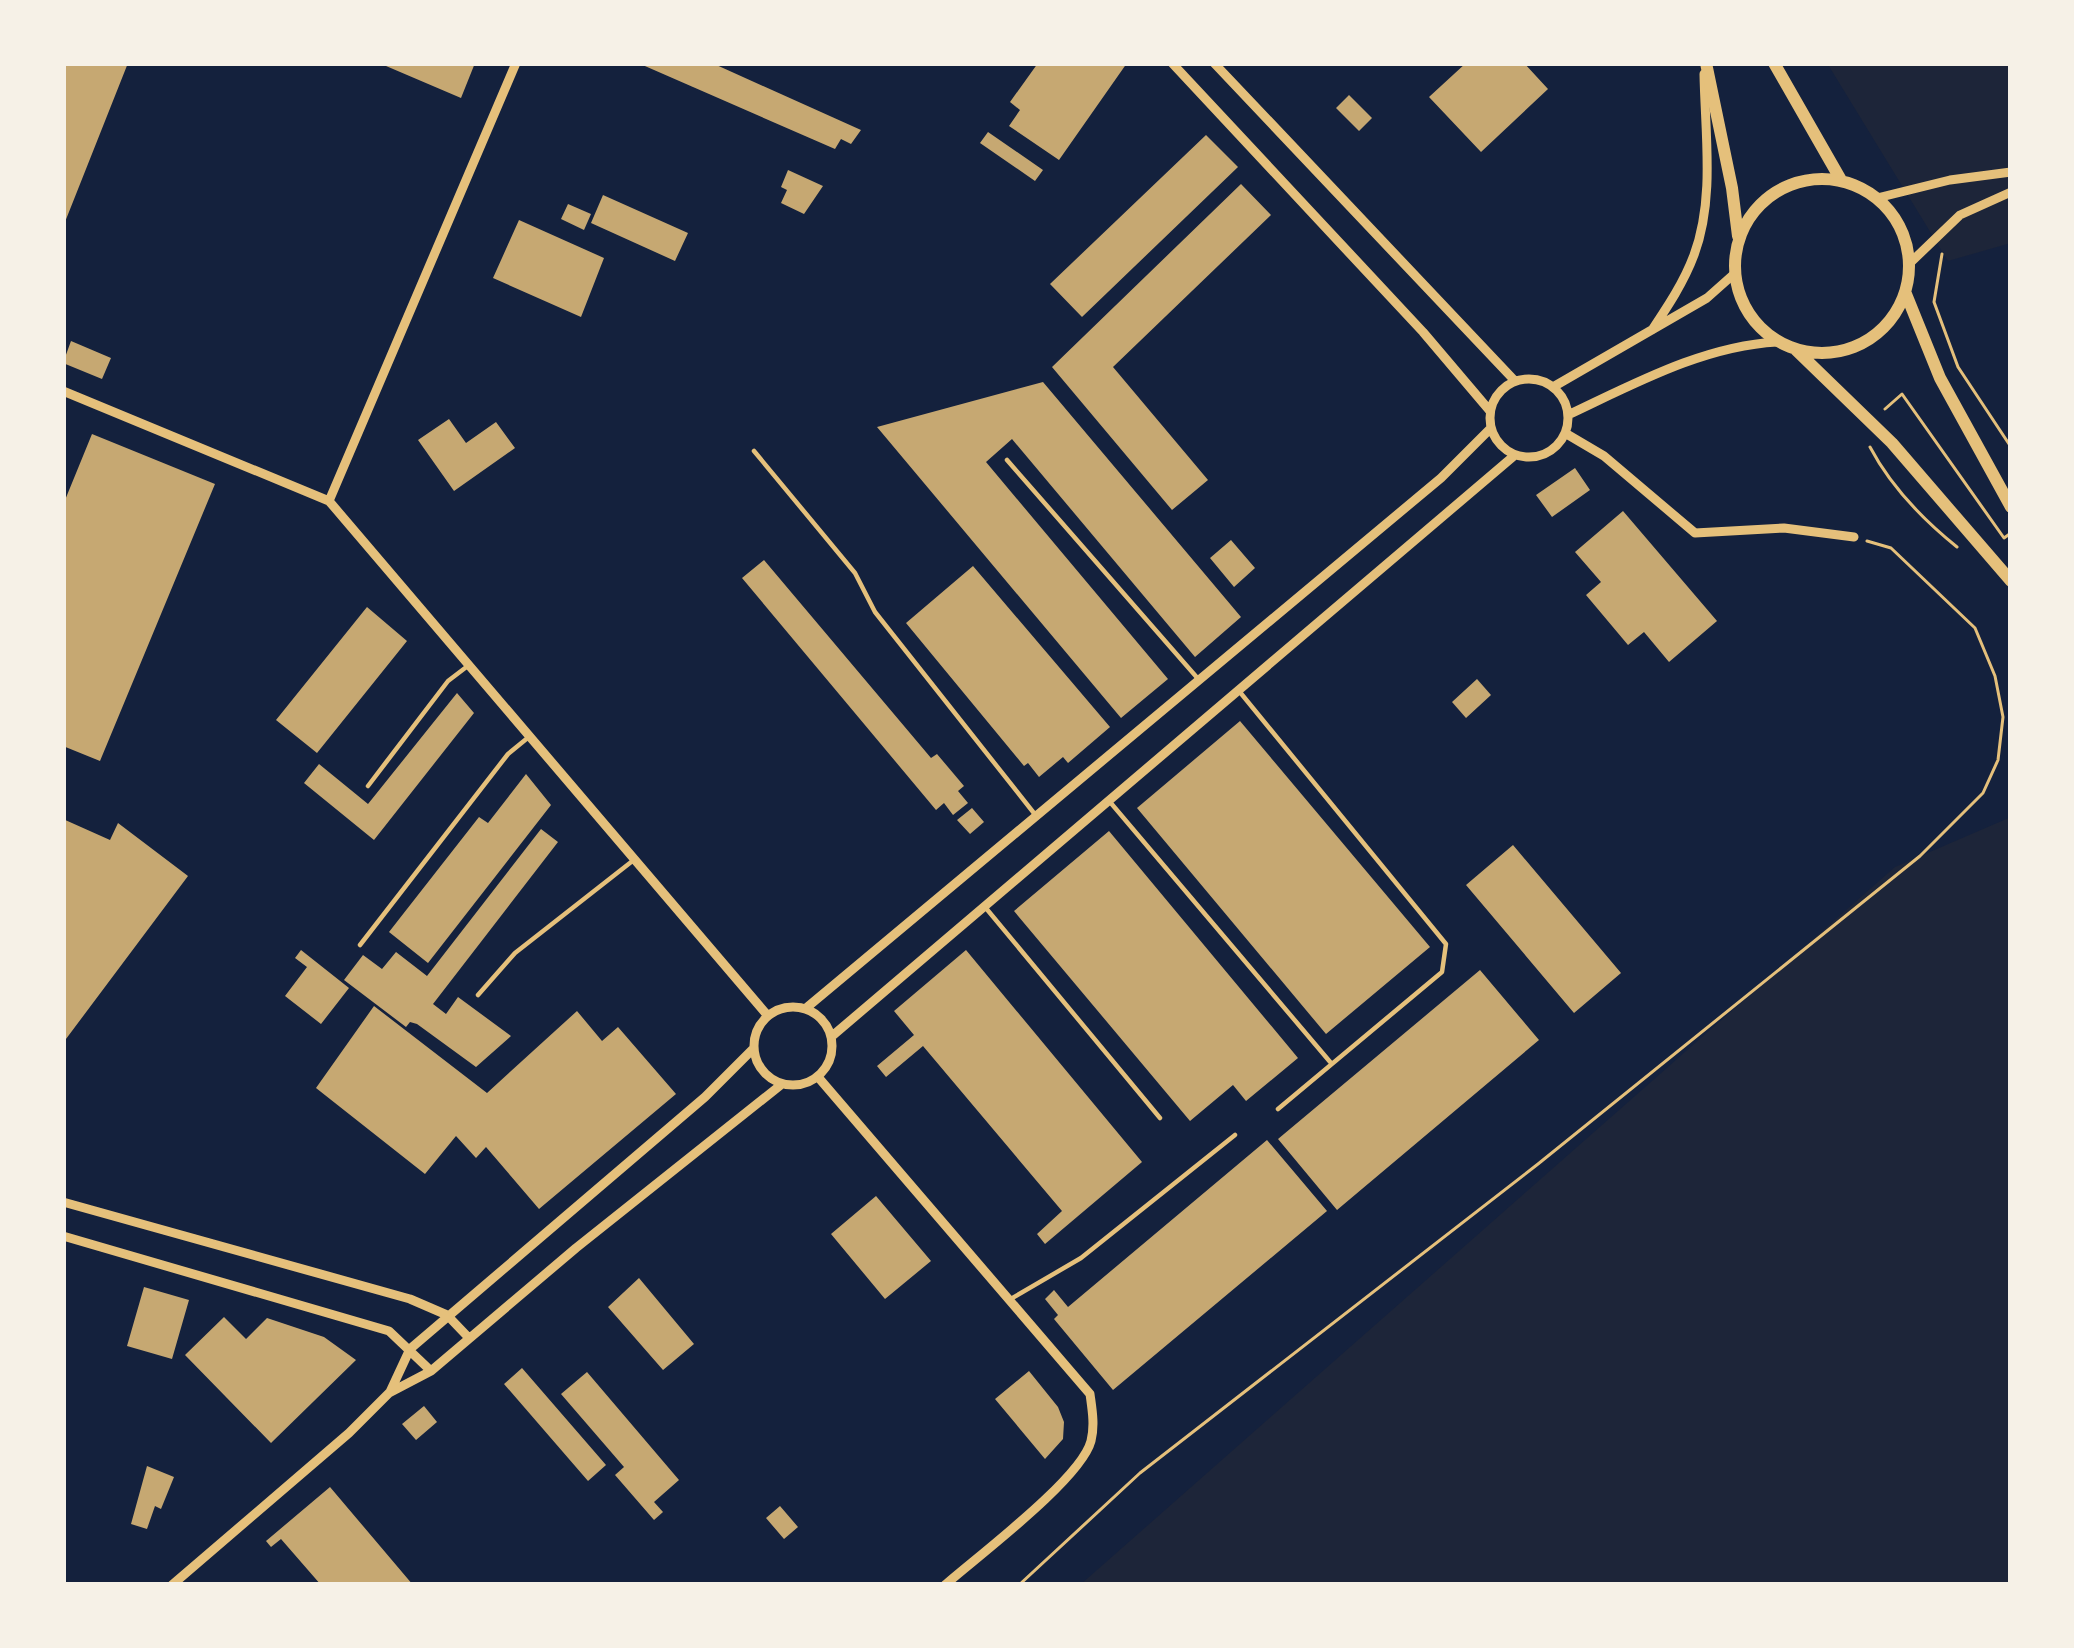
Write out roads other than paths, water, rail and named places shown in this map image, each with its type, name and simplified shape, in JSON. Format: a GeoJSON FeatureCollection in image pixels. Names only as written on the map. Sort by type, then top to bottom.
{"type":"FeatureCollection","features":[{"type":"Feature","properties":{"kind":"main road"},"geometry":{"type":"LineString","coordinates":[[1705,63],[1738,238],[1734,274],[1748,312],[1778,342],[1818,354],[1863,344],[1882,331],[1906,292],[1910,263],[1906,238],[1894,216],[1877,198],[1841,180],[1815,178],[1768,196],[1750,215],[1738,238]]}},
{"type":"Feature","properties":{"kind":"main road"},"geometry":{"type":"LineString","coordinates":[[1774,63],[1841,180]]}},
{"type":"Feature","properties":{"kind":"main road"},"geometry":{"type":"LineString","coordinates":[[1906,292],[1940,378],[2011,507]]}},
{"type":"Feature","properties":{"kind":"main road"},"geometry":{"type":"LineString","coordinates":[[1795,350],[1872,421],[2011,581]]}},
{"type":"Feature","properties":{"kind":"street"},"geometry":{"type":"LineString","coordinates":[[329,501],[516,63]]}},
{"type":"Feature","properties":{"kind":"street"},"geometry":{"type":"LineString","coordinates":[[1172,63],[1423,332],[1490,411]]}},
{"type":"Feature","properties":{"kind":"street"},"geometry":{"type":"LineString","coordinates":[[1214,63],[1515,381]]}},
{"type":"Feature","properties":{"kind":"street"},"geometry":{"type":"LineString","coordinates":[[1652,330],[1681,286],[1696,252],[1705,208],[1705,63]]}},
{"type":"Feature","properties":{"kind":"street"},"geometry":{"type":"LineString","coordinates":[[1877,198],[1950,180],[2011,172]]}},
{"type":"Feature","properties":{"kind":"street"},"geometry":{"type":"LineString","coordinates":[[1910,263],[1960,215],[2011,192]]}},
{"type":"Feature","properties":{"kind":"street"},"geometry":{"type":"LineString","coordinates":[[1553,387],[1707,298],[1734,274]]}},
{"type":"Feature","properties":{"kind":"street"},"geometry":{"type":"LineString","coordinates":[[1568,415],[1741,344],[1778,342]]}},
{"type":"Feature","properties":{"kind":"street"},"geometry":{"type":"LineString","coordinates":[[1535,379],[1553,387],[1568,415],[1565,433],[1553,449],[1534,457],[1515,454],[1496,440],[1491,428],[1495,398],[1515,381],[1535,379]]}},
{"type":"Feature","properties":{"kind":"street"},"geometry":{"type":"LineString","coordinates":[[63,391],[329,501],[768,1016]]}},
{"type":"Feature","properties":{"kind":"street"},"geometry":{"type":"LineString","coordinates":[[805,1009],[1441,478],[1491,428]]}},
{"type":"Feature","properties":{"kind":"street"},"geometry":{"type":"LineString","coordinates":[[1565,433],[1604,456],[1695,533],[1784,528],[1854,537]]}},
{"type":"Feature","properties":{"kind":"street"},"geometry":{"type":"LineString","coordinates":[[831,1037],[1515,454]]}},
{"type":"Feature","properties":{"kind":"street"},"geometry":{"type":"LineString","coordinates":[[792,1007],[805,1009],[817,1015],[831,1037],[827,1066],[807,1083],[782,1084],[758,1063],[755,1036],[768,1016],[792,1007]]}},
{"type":"Feature","properties":{"kind":"street"},"geometry":{"type":"LineString","coordinates":[[389,1393],[410,1349],[705,1097],[754,1048]]}},
{"type":"Feature","properties":{"kind":"street"},"geometry":{"type":"LineString","coordinates":[[818,1077],[1090,1394],[1091,1445],[1067,1478],[945,1585]]}},
{"type":"Feature","properties":{"kind":"street"},"geometry":{"type":"LineString","coordinates":[[172,1585],[389,1393],[431,1371],[782,1084]]}},
{"type":"Feature","properties":{"kind":"street"},"geometry":{"type":"LineString","coordinates":[[63,1202],[410,1299],[447,1316],[469,1338]]}},
{"type":"Feature","properties":{"kind":"street"},"geometry":{"type":"LineString","coordinates":[[63,1236],[389,1330],[431,1371]]}},
{"type":"Feature","properties":{"kind":"lane"},"geometry":{"type":"LineString","coordinates":[[754,451],[855,573],[875,612],[1037,817]]}},
{"type":"Feature","properties":{"kind":"lane"},"geometry":{"type":"LineString","coordinates":[[1007,460],[1200,681]]}},
{"type":"Feature","properties":{"kind":"lane"},"geometry":{"type":"LineString","coordinates":[[368,786],[448,681],[470,665]]}},
{"type":"Feature","properties":{"kind":"lane"},"geometry":{"type":"LineString","coordinates":[[1239,691],[1446,944],[1442,972],[1278,1109]]}},
{"type":"Feature","properties":{"kind":"lane"},"geometry":{"type":"LineString","coordinates":[[360,945],[508,754],[530,736]]}},
{"type":"Feature","properties":{"kind":"lane"},"geometry":{"type":"LineString","coordinates":[[1109,802],[1330,1063]]}},
{"type":"Feature","properties":{"kind":"lane"},"geometry":{"type":"LineString","coordinates":[[478,995],[515,953],[635,859]]}},
{"type":"Feature","properties":{"kind":"lane"},"geometry":{"type":"LineString","coordinates":[[985,907],[1160,1118]]}},
{"type":"Feature","properties":{"kind":"lane"},"geometry":{"type":"LineString","coordinates":[[1010,1300],[1081,1258],[1235,1135]]}}]}
